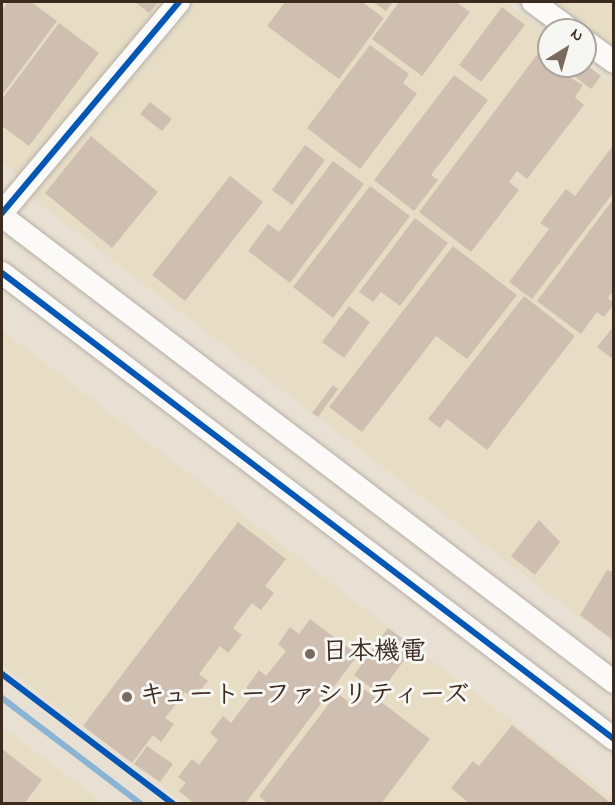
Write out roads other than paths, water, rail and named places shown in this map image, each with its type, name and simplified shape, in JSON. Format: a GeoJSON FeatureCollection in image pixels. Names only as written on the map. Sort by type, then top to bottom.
{"type":"FeatureCollection","features":[{"type":"Feature","properties":{"kind":"street"},"geometry":{"type":"LineString","coordinates":[[179,2],[2,215],[614,682]]}},
{"type":"Feature","properties":{"kind":"street"},"geometry":{"type":"LineString","coordinates":[[533,2],[555,18]]}},
{"type":"Feature","properties":{"kind":"street"},"geometry":{"type":"LineString","coordinates":[[597,50],[614,62]]}},
{"type":"Feature","properties":{"kind":"street"},"geometry":{"type":"LineString","coordinates":[[2,273],[614,739]]}},
{"type":"Feature","properties":{"kind":"waterway"},"geometry":{"type":"LineString","coordinates":[[2,698],[141,804]]}},
{"type":"Feature","properties":{"kind":"place","name":"日本機電"},"geometry":{"type":"Point","coordinates":[310,654]}},
{"type":"Feature","properties":{"kind":"place","name":"キュートーファシリティーズ"},"geometry":{"type":"Point","coordinates":[127,697]}}]}
